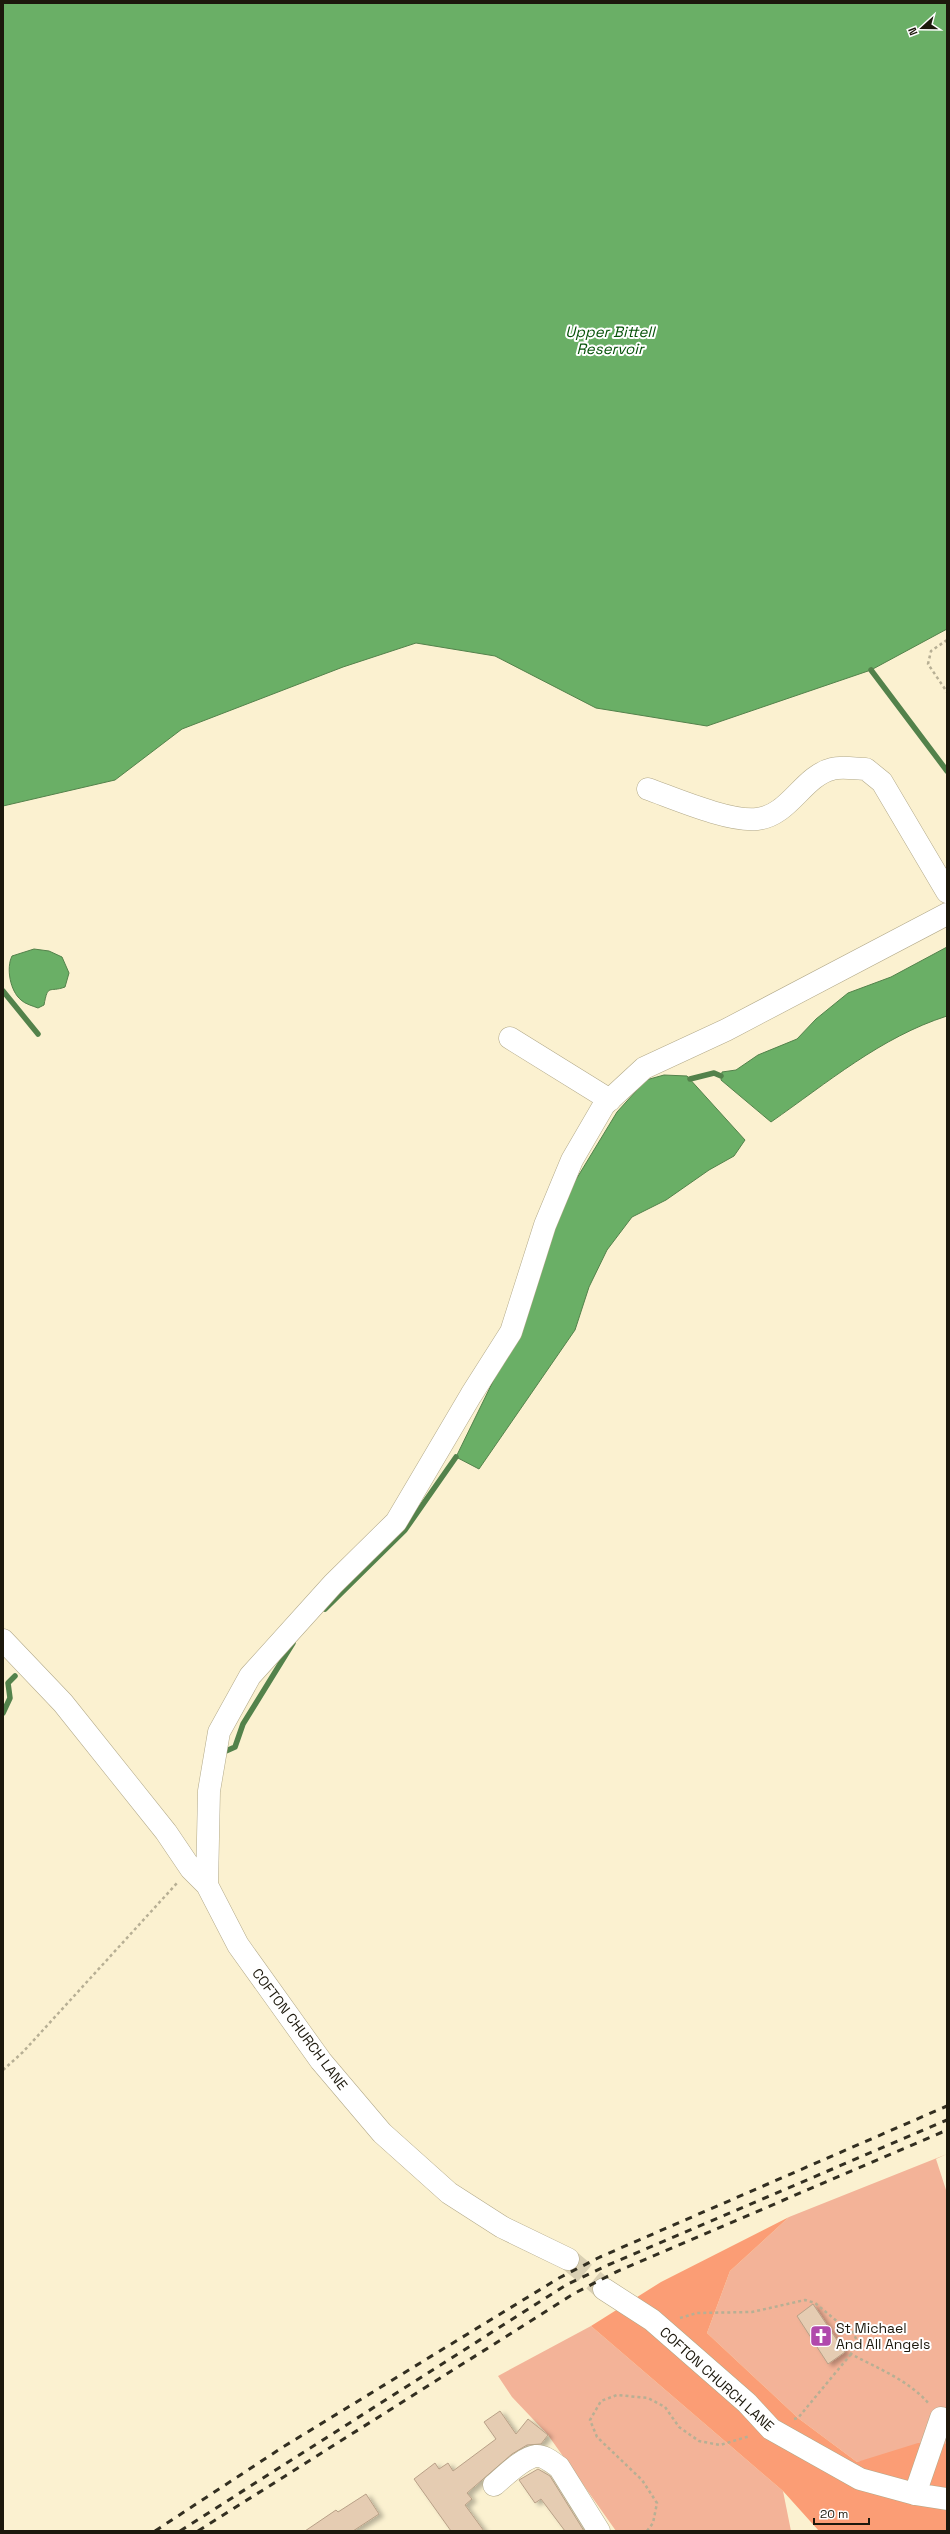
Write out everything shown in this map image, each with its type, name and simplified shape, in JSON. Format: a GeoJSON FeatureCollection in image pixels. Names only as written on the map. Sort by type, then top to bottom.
{"type":"FeatureCollection","features":[{"type":"Feature","properties":{"kind":"street"},"geometry":{"type":"LineString","coordinates":[[648,789],[736,818],[758,819],[793,800],[814,777],[833,769],[866,769],[882,782],[947,892]]}},
{"type":"Feature","properties":{"kind":"street"},"geometry":{"type":"LineString","coordinates":[[206,1885],[209,1791],[218,1732],[250,1676],[333,1584],[396,1522],[471,1395],[511,1332],[545,1225],[572,1160],[604,1105],[644,1068],[726,1030],[947,914]]}},
{"type":"Feature","properties":{"kind":"street"},"geometry":{"type":"LineString","coordinates":[[510,1038],[610,1100]]}},
{"type":"Feature","properties":{"kind":"street","name":"COFTON CHURCH LANE"},"geometry":{"type":"LineString","coordinates":[[3,1640],[63,1703],[166,1832],[191,1869],[206,1885],[238,1945],[316,2055],[382,2133],[449,2193],[502,2227],[568,2259]]}},
{"type":"Feature","properties":{"kind":"street","name":"COFTON CHURCH LANE"},"geometry":{"type":"LineString","coordinates":[[604,2289],[652,2320],[747,2403],[771,2429],[860,2479],[915,2494],[947,2499]]}},
{"type":"Feature","properties":{"kind":"street"},"geometry":{"type":"LineString","coordinates":[[915,2494],[941,2418]]}},
{"type":"Feature","properties":{"kind":"street"},"geometry":{"type":"LineString","coordinates":[[494,2485],[528,2459],[537,2456],[550,2460],[559,2467],[597,2527]]}},
{"type":"Feature","properties":{"kind":"path"},"geometry":{"type":"LineString","coordinates":[[947,640],[931,651],[928,664],[947,692]]}},
{"type":"Feature","properties":{"kind":"path"},"geometry":{"type":"LineString","coordinates":[[3,2070],[23,2052],[191,1869]]}},
{"type":"Feature","properties":{"kind":"path"},"geometry":{"type":"LineString","coordinates":[[647,2531],[653,2523],[656,2503],[642,2480],[597,2437],[590,2420],[601,2401],[617,2394],[648,2398],[665,2407],[679,2426],[699,2441],[720,2445],[771,2429],[798,2418],[851,2354],[857,2342],[850,2326],[838,2322],[815,2303],[805,2300],[752,2312],[697,2313],[681,2318]]}},
{"type":"Feature","properties":{"kind":"path"},"geometry":{"type":"LineString","coordinates":[[851,2354],[899,2381],[923,2397],[941,2418]]}},
{"type":"Feature","properties":{"kind":"shaded area"},"geometry":{"type":"Polygon","coordinates":[[[947,2154],[936,2159],[947,2193],[947,2444],[857,2462],[798,2418],[707,2333],[730,2271],[789,2217],[947,2154]]]}},
{"type":"Feature","properties":{"kind":"shaded area"},"geometry":{"type":"Polygon","coordinates":[[[789,2217],[730,2271],[707,2333],[798,2418],[857,2462],[918,2443],[947,2444],[947,2531],[819,2531],[783,2491],[591,2326],[661,2282],[789,2217]]]}},
{"type":"Feature","properties":{"kind":"shaded area"},"geometry":{"type":"Polygon","coordinates":[[[591,2326],[783,2491],[791,2531],[616,2531],[548,2435],[512,2397],[498,2376],[591,2326]]]}},
{"type":"Feature","properties":{"kind":"water","name":"Upper Bittell Reservoir"},"geometry":{"type":"Polygon","coordinates":[[[3,3],[947,3],[947,629],[871,670],[707,726],[596,708],[495,656],[416,643],[343,667],[182,729],[115,780],[3,806],[3,3]]]}},
{"type":"Feature","properties":{"kind":"water"},"geometry":{"type":"Polygon","coordinates":[[[947,947],[947,1016],[923,1025],[877,1048],[771,1122],[721,1080],[722,1072],[736,1070],[758,1055],[797,1039],[816,1019],[848,993],[891,977],[947,947]]]}},
{"type":"Feature","properties":{"kind":"water"},"geometry":{"type":"Polygon","coordinates":[[[34,949],[49,951],[62,957],[69,973],[65,987],[48,991],[44,1005],[38,1008],[25,1003],[17,996],[9,973],[12,956],[34,949]]]}},
{"type":"Feature","properties":{"kind":"water"},"geometry":{"type":"Polygon","coordinates":[[[664,1075],[687,1076],[745,1140],[734,1156],[709,1170],[666,1200],[632,1217],[607,1250],[589,1287],[575,1330],[479,1469],[456,1457],[524,1318],[566,1196],[617,1112],[646,1080],[664,1075]]]}},
{"type":"Feature","properties":{"kind":"building","name":"St Michael And All Angels"},"geometry":{"type":"Polygon","coordinates":[[[813,2304],[845,2352],[828,2364],[797,2316],[813,2304]]]}},
{"type":"Feature","properties":{"kind":"building"},"geometry":{"type":"Polygon","coordinates":[[[500,2411],[516,2434],[528,2419],[548,2435],[541,2444],[527,2445],[512,2454],[467,2493],[472,2499],[465,2505],[484,2531],[451,2531],[414,2479],[435,2463],[439,2469],[448,2463],[453,2471],[496,2439],[484,2422],[500,2411]]]}},
{"type":"Feature","properties":{"kind":"building"},"geometry":{"type":"Polygon","coordinates":[[[538,2469],[550,2476],[584,2531],[565,2531],[541,2499],[535,2503],[519,2480],[538,2469]]]}},
{"type":"Feature","properties":{"kind":"building"},"geometry":{"type":"Polygon","coordinates":[[[366,2494],[379,2514],[353,2531],[305,2531],[336,2510],[338,2512],[366,2494]]]}},
{"type":"Feature","properties":{"kind":"waterway"},"geometry":{"type":"LineString","coordinates":[[871,670],[947,771]]}},
{"type":"Feature","properties":{"kind":"waterway"},"geometry":{"type":"LineString","coordinates":[[3,991],[38,1034]]}},
{"type":"Feature","properties":{"kind":"waterway"},"geometry":{"type":"LineString","coordinates":[[690,1079],[714,1073],[721,1076]]}},
{"type":"Feature","properties":{"kind":"waterway"},"geometry":{"type":"LineString","coordinates":[[325,1609],[405,1530],[456,1457]]}},
{"type":"Feature","properties":{"kind":"waterway"},"geometry":{"type":"LineString","coordinates":[[226,1751],[235,1747],[243,1724],[293,1643]]}},
{"type":"Feature","properties":{"kind":"waterway"},"geometry":{"type":"LineString","coordinates":[[3,1713],[10,1698],[8,1683],[15,1676]]}},
{"type":"Feature","properties":{"kind":"tunnel"},"geometry":{"type":"LineString","coordinates":[[568,2259],[604,2289]]}},
{"type":"Feature","properties":{"kind":"railway"},"geometry":{"type":"LineString","coordinates":[[155,2531],[283,2447],[559,2278],[600,2257],[947,2106]]}},
{"type":"Feature","properties":{"kind":"railway"},"geometry":{"type":"LineString","coordinates":[[180,2531],[566,2285],[608,2265],[947,2120]]}},
{"type":"Feature","properties":{"kind":"railway"},"geometry":{"type":"LineString","coordinates":[[198,2531],[575,2293],[616,2272],[947,2130]]}},
{"type":"Feature","properties":{"kind":"place","name":"St Michael And All Angels"},"geometry":{"type":"Point","coordinates":[821,2336]}}]}
